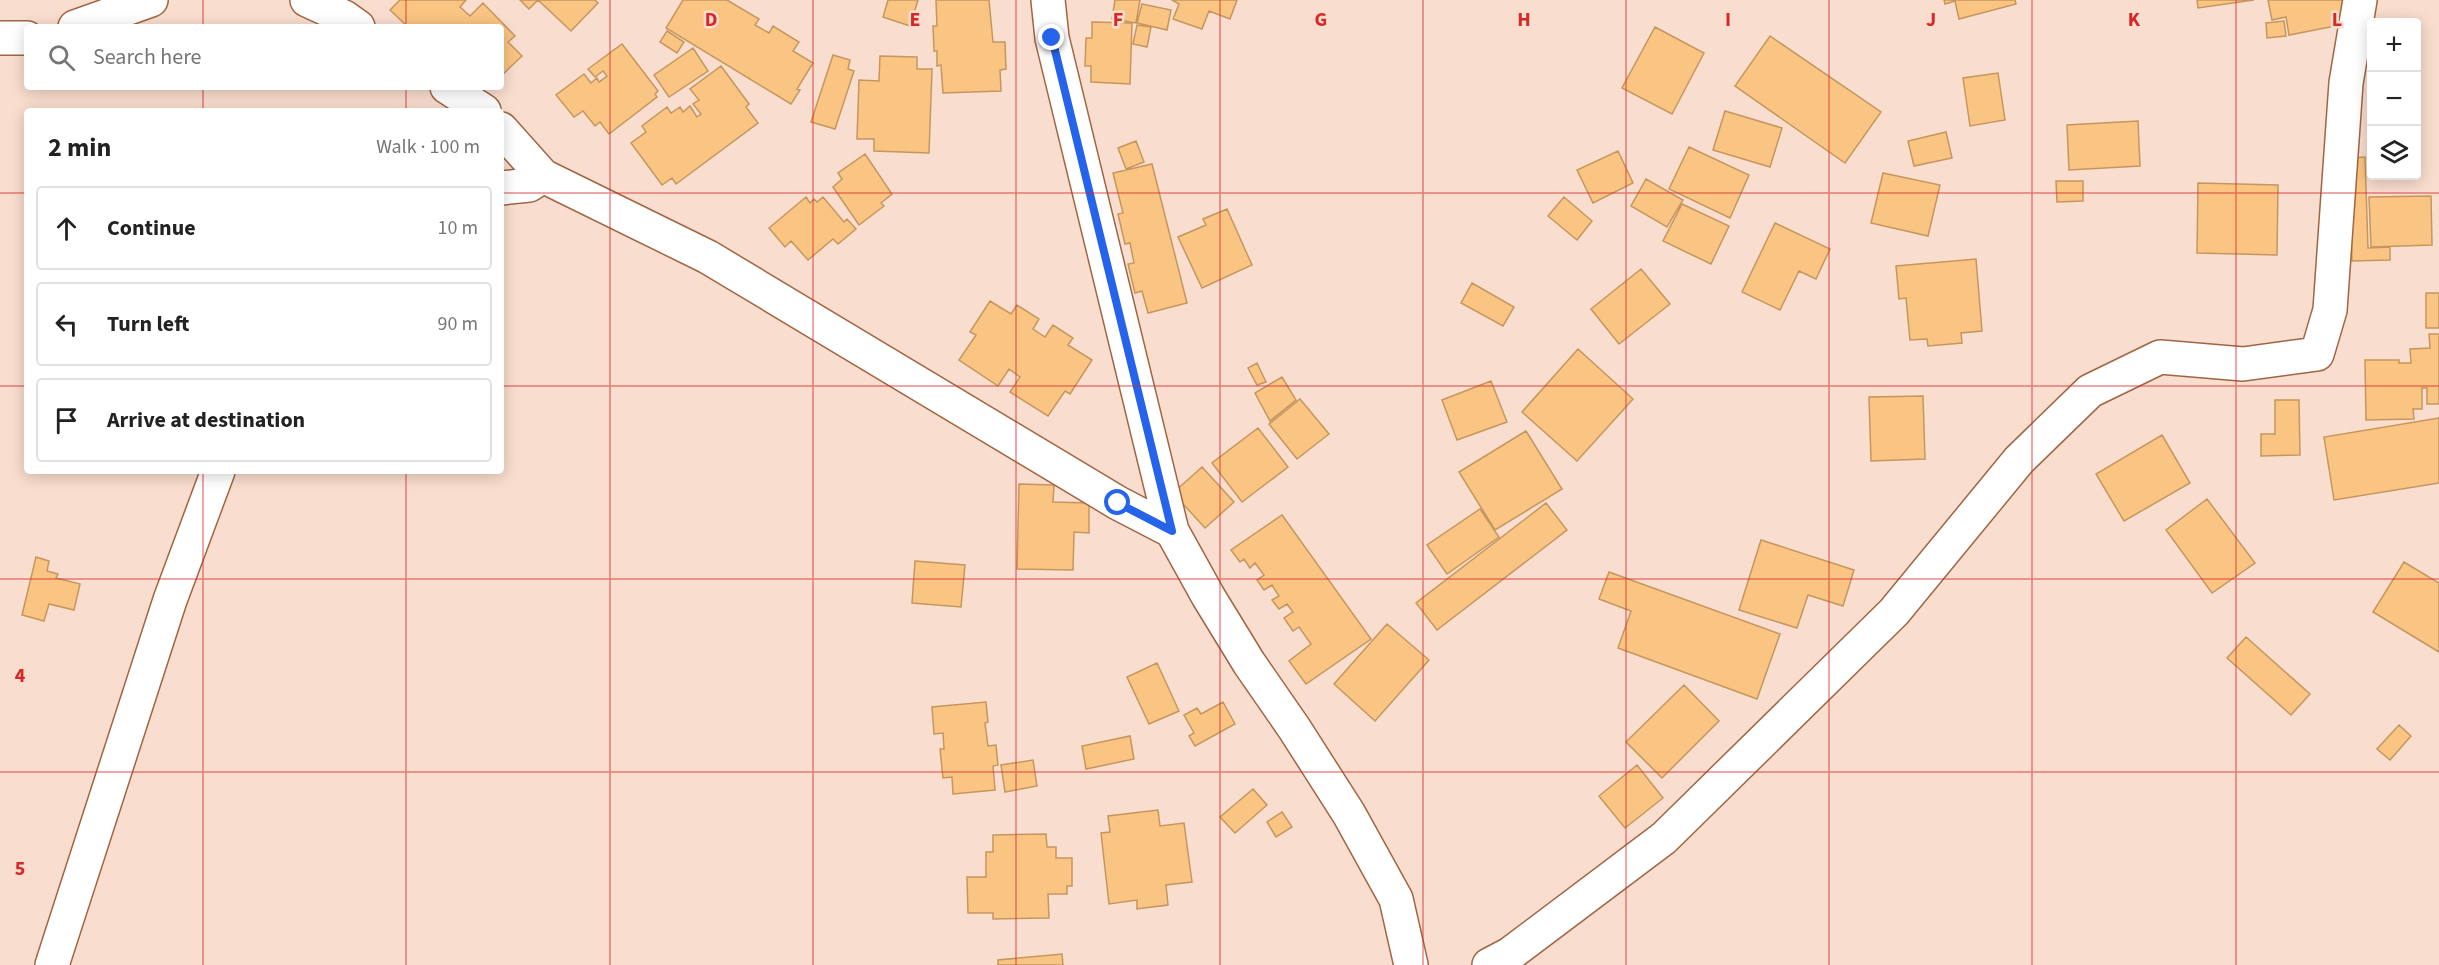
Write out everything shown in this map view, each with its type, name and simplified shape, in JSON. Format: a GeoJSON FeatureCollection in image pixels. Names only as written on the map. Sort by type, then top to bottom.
{"type":"FeatureCollection","features":[{"type":"Feature","properties":{"kind":"street"},"geometry":{"type":"LineString","coordinates":[[83,24],[151,0]]}},
{"type":"Feature","properties":{"kind":"street"},"geometry":{"type":"LineString","coordinates":[[307,0],[354,24]]}},
{"type":"Feature","properties":{"kind":"street"},"geometry":{"type":"LineString","coordinates":[[1048,0],[1052,38],[1172,531],[1208,596],[1349,814],[1396,899],[1411,965]]}},
{"type":"Feature","properties":{"kind":"street"},"geometry":{"type":"LineString","coordinates":[[1489,965],[1510,954],[1664,838],[1894,612],[2019,460],[2090,391],[2160,357],[2243,364],[2317,354],[2330,310],[2346,83],[2360,0]]}},
{"type":"Feature","properties":{"kind":"street"},"geometry":{"type":"LineString","coordinates":[[0,38],[24,38]]}},
{"type":"Feature","properties":{"kind":"street"},"geometry":{"type":"LineString","coordinates":[[452,90],[479,108]]}},
{"type":"Feature","properties":{"kind":"street"},"geometry":{"type":"LineString","coordinates":[[504,132],[543,176],[708,257],[1118,503],[1172,531]]}},
{"type":"Feature","properties":{"kind":"street"},"geometry":{"type":"LineString","coordinates":[[504,188],[529,185],[543,176]]}},
{"type":"Feature","properties":{"kind":"street"},"geometry":{"type":"LineString","coordinates":[[52,965],[170,600],[217,474]]}},
{"type":"Feature","properties":{"kind":"building"},"geometry":{"type":"Polygon","coordinates":[[[400,0],[466,0],[460,7],[470,16],[483,3],[503,24],[405,24],[390,10],[400,0]]]}},
{"type":"Feature","properties":{"kind":"building"},"geometry":{"type":"Polygon","coordinates":[[[520,0],[538,0],[529,9],[520,0]]]}},
{"type":"Feature","properties":{"kind":"building"},"geometry":{"type":"Polygon","coordinates":[[[538,0],[595,0],[598,3],[571,31],[538,0]]]}},
{"type":"Feature","properties":{"kind":"building"},"geometry":{"type":"Polygon","coordinates":[[[683,0],[727,0],[759,19],[755,25],[769,33],[773,26],[799,42],[793,51],[813,63],[797,89],[800,90],[791,104],[666,28],[683,0]]]}},
{"type":"Feature","properties":{"kind":"building"},"geometry":{"type":"Polygon","coordinates":[[[888,0],[918,0],[910,26],[883,17],[888,0]]]}},
{"type":"Feature","properties":{"kind":"building"},"geometry":{"type":"Polygon","coordinates":[[[936,0],[989,0],[993,42],[1005,42],[1006,69],[1000,70],[1001,91],[943,93],[941,65],[937,66],[937,51],[934,51],[933,26],[937,26],[936,0]]]}},
{"type":"Feature","properties":{"kind":"building"},"geometry":{"type":"Polygon","coordinates":[[[1115,0],[1140,0],[1136,23],[1112,19],[1115,0]]]}},
{"type":"Feature","properties":{"kind":"building"},"geometry":{"type":"Polygon","coordinates":[[[1172,0],[1237,0],[1230,19],[1209,11],[1202,29],[1173,19],[1179,4],[1172,0]]]}},
{"type":"Feature","properties":{"kind":"building"},"geometry":{"type":"Polygon","coordinates":[[[1944,0],[2015,0],[2016,4],[1959,19],[1955,1],[1945,4],[1944,0]]]}},
{"type":"Feature","properties":{"kind":"building"},"geometry":{"type":"Polygon","coordinates":[[[2197,0],[2254,0],[2198,8],[2197,0]]]}},
{"type":"Feature","properties":{"kind":"building"},"geometry":{"type":"Polygon","coordinates":[[[2268,0],[2347,0],[2351,23],[2289,35],[2286,17],[2272,20],[2268,0]]]}},
{"type":"Feature","properties":{"kind":"building"},"geometry":{"type":"Polygon","coordinates":[[[1142,4],[1171,10],[1167,30],[1137,23],[1142,4]]]}},
{"type":"Feature","properties":{"kind":"building"},"geometry":{"type":"Polygon","coordinates":[[[2284,21],[2286,36],[2267,38],[2266,23],[2284,21]]]}},
{"type":"Feature","properties":{"kind":"building"},"geometry":{"type":"Polygon","coordinates":[[[1092,22],[1132,23],[1130,84],[1091,82],[1091,66],[1085,66],[1086,38],[1092,38],[1092,22]]]}},
{"type":"Feature","properties":{"kind":"building"},"geometry":{"type":"Polygon","coordinates":[[[504,25],[515,36],[508,42],[522,56],[504,73],[504,25]]]}},
{"type":"Feature","properties":{"kind":"building"},"geometry":{"type":"Polygon","coordinates":[[[1137,25],[1151,27],[1147,47],[1133,44],[1137,25]]]}},
{"type":"Feature","properties":{"kind":"building"},"geometry":{"type":"Polygon","coordinates":[[[1655,27],[1704,53],[1672,114],[1622,88],[1655,27]]]}},
{"type":"Feature","properties":{"kind":"building"},"geometry":{"type":"Polygon","coordinates":[[[667,31],[684,42],[677,53],[660,42],[667,31]]]}},
{"type":"Feature","properties":{"kind":"building"},"geometry":{"type":"Polygon","coordinates":[[[1770,36],[1881,112],[1845,163],[1735,86],[1770,36]]]}},
{"type":"Feature","properties":{"kind":"building"},"geometry":{"type":"Polygon","coordinates":[[[622,44],[658,91],[655,94],[657,97],[609,134],[600,122],[595,126],[583,111],[574,117],[556,95],[584,74],[591,83],[597,78],[599,82],[607,76],[603,71],[595,77],[588,69],[622,44]]]}},
{"type":"Feature","properties":{"kind":"building"},"geometry":{"type":"Polygon","coordinates":[[[693,48],[708,71],[669,97],[654,75],[693,48]]]}},
{"type":"Feature","properties":{"kind":"building"},"geometry":{"type":"Polygon","coordinates":[[[833,55],[850,60],[848,69],[854,71],[835,129],[811,122],[833,55]]]}},
{"type":"Feature","properties":{"kind":"building"},"geometry":{"type":"Polygon","coordinates":[[[880,56],[917,57],[917,69],[932,69],[929,153],[874,151],[874,139],[857,139],[859,80],[879,81],[880,56]]]}},
{"type":"Feature","properties":{"kind":"building"},"geometry":{"type":"Polygon","coordinates":[[[721,66],[749,104],[746,107],[758,123],[676,184],[672,178],[662,185],[631,143],[646,132],[642,126],[667,107],[671,113],[680,107],[683,112],[690,106],[697,117],[701,114],[693,104],[699,100],[690,89],[721,66]]]}},
{"type":"Feature","properties":{"kind":"building"},"geometry":{"type":"Polygon","coordinates":[[[1998,73],[2005,120],[1970,126],[1963,78],[1998,73]]]}},
{"type":"Feature","properties":{"kind":"building"},"geometry":{"type":"Polygon","coordinates":[[[1725,111],[1782,128],[1770,167],[1713,150],[1725,111]]]}},
{"type":"Feature","properties":{"kind":"building"},"geometry":{"type":"Polygon","coordinates":[[[2138,121],[2140,166],[2069,170],[2067,125],[2138,121]]]}},
{"type":"Feature","properties":{"kind":"building"},"geometry":{"type":"Polygon","coordinates":[[[1946,132],[1952,158],[1914,166],[1908,141],[1946,132]]]}},
{"type":"Feature","properties":{"kind":"building"},"geometry":{"type":"Polygon","coordinates":[[[1136,141],[1144,162],[1126,169],[1118,148],[1136,141]]]}},
{"type":"Feature","properties":{"kind":"building"},"geometry":{"type":"Polygon","coordinates":[[[1689,147],[1749,175],[1730,218],[1669,189],[1689,147]]]}},
{"type":"Feature","properties":{"kind":"building"},"geometry":{"type":"Polygon","coordinates":[[[1618,151],[1633,183],[1593,203],[1577,170],[1618,151]]]}},
{"type":"Feature","properties":{"kind":"building"},"geometry":{"type":"Polygon","coordinates":[[[865,154],[892,194],[881,203],[884,206],[859,225],[833,187],[842,179],[838,173],[865,154]]]}},
{"type":"Feature","properties":{"kind":"building"},"geometry":{"type":"Polygon","coordinates":[[[2365,157],[2368,248],[2390,247],[2390,260],[2352,261],[2349,158],[2365,157]]]}},
{"type":"Feature","properties":{"kind":"building"},"geometry":{"type":"Polygon","coordinates":[[[1152,164],[1187,303],[1148,313],[1142,291],[1135,293],[1128,264],[1134,263],[1130,243],[1125,244],[1118,214],[1123,213],[1113,173],[1152,164]]]}},
{"type":"Feature","properties":{"kind":"building"},"geometry":{"type":"Polygon","coordinates":[[[1883,173],[1940,185],[1928,236],[1871,223],[1883,173]]]}},
{"type":"Feature","properties":{"kind":"building"},"geometry":{"type":"Polygon","coordinates":[[[1646,179],[1683,200],[1667,227],[1631,206],[1646,179]]]}},
{"type":"Feature","properties":{"kind":"building"},"geometry":{"type":"Polygon","coordinates":[[[2056,181],[2083,181],[2083,201],[2057,202],[2056,181]]]}},
{"type":"Feature","properties":{"kind":"building"},"geometry":{"type":"Polygon","coordinates":[[[2198,183],[2278,185],[2277,255],[2197,253],[2198,183]]]}},
{"type":"Feature","properties":{"kind":"building"},"geometry":{"type":"Polygon","coordinates":[[[2431,196],[2432,245],[2371,247],[2369,197],[2431,196]]]}},
{"type":"Feature","properties":{"kind":"building"},"geometry":{"type":"Polygon","coordinates":[[[806,197],[810,203],[814,199],[817,202],[823,197],[844,222],[847,219],[856,229],[838,244],[833,239],[808,260],[791,241],[785,247],[769,228],[806,197]]]}},
{"type":"Feature","properties":{"kind":"building"},"geometry":{"type":"Polygon","coordinates":[[[1564,197],[1592,221],[1577,240],[1548,216],[1564,197]]]}},
{"type":"Feature","properties":{"kind":"building"},"geometry":{"type":"Polygon","coordinates":[[[1682,204],[1729,226],[1711,264],[1663,241],[1682,204]]]}},
{"type":"Feature","properties":{"kind":"building"},"geometry":{"type":"Polygon","coordinates":[[[1227,209],[1252,265],[1202,288],[1178,237],[1206,225],[1203,219],[1227,209]]]}},
{"type":"Feature","properties":{"kind":"building"},"geometry":{"type":"Polygon","coordinates":[[[1775,223],[1830,249],[1816,279],[1799,271],[1780,310],[1742,292],[1775,223]]]}},
{"type":"Feature","properties":{"kind":"building"},"geometry":{"type":"Polygon","coordinates":[[[1976,259],[1982,331],[1961,333],[1962,343],[1928,346],[1927,339],[1910,340],[1906,298],[1899,299],[1896,266],[1976,259]]]}},
{"type":"Feature","properties":{"kind":"building"},"geometry":{"type":"Polygon","coordinates":[[[1641,269],[1670,304],[1619,344],[1591,309],[1641,269]]]}},
{"type":"Feature","properties":{"kind":"building"},"geometry":{"type":"Polygon","coordinates":[[[1472,283],[1514,307],[1503,326],[1461,303],[1472,283]]]}},
{"type":"Feature","properties":{"kind":"building"},"geometry":{"type":"Polygon","coordinates":[[[2426,293],[2439,293],[2439,328],[2426,328],[2426,293]]]}},
{"type":"Feature","properties":{"kind":"building"},"geometry":{"type":"Polygon","coordinates":[[[990,301],[1011,314],[1017,305],[1039,319],[1033,329],[1045,337],[1053,325],[1073,338],[1068,345],[1092,360],[1070,394],[1065,391],[1048,416],[1010,392],[1020,377],[1009,369],[998,386],[959,360],[976,335],[970,332],[990,301]]]}},
{"type":"Feature","properties":{"kind":"building"},"geometry":{"type":"Polygon","coordinates":[[[2429,334],[2439,334],[2439,404],[2427,404],[2427,388],[2422,388],[2422,409],[2413,409],[2414,419],[2366,420],[2365,360],[2399,360],[2399,363],[2411,363],[2410,349],[2430,348],[2429,334]]]}},
{"type":"Feature","properties":{"kind":"building"},"geometry":{"type":"Polygon","coordinates":[[[1578,349],[1633,399],[1577,461],[1522,412],[1578,349]]]}},
{"type":"Feature","properties":{"kind":"building"},"geometry":{"type":"Polygon","coordinates":[[[1257,363],[1266,382],[1257,385],[1248,368],[1257,363]]]}},
{"type":"Feature","properties":{"kind":"building"},"geometry":{"type":"Polygon","coordinates":[[[1282,377],[1296,400],[1270,421],[1255,393],[1282,377]]]}},
{"type":"Feature","properties":{"kind":"building"},"geometry":{"type":"Polygon","coordinates":[[[1491,381],[1507,422],[1457,440],[1442,400],[1491,381]]]}},
{"type":"Feature","properties":{"kind":"building"},"geometry":{"type":"Polygon","coordinates":[[[1923,396],[1925,459],[1871,461],[1869,397],[1923,396]]]}},
{"type":"Feature","properties":{"kind":"building"},"geometry":{"type":"Polygon","coordinates":[[[1300,399],[1329,434],[1297,459],[1269,424],[1300,399]]]}},
{"type":"Feature","properties":{"kind":"building"},"geometry":{"type":"Polygon","coordinates":[[[2275,400],[2299,400],[2300,455],[2261,456],[2261,434],[2275,434],[2275,400]]]}},
{"type":"Feature","properties":{"kind":"building"},"geometry":{"type":"Polygon","coordinates":[[[2439,418],[2439,483],[2334,500],[2324,437],[2439,418]]]}},
{"type":"Feature","properties":{"kind":"building"},"geometry":{"type":"Polygon","coordinates":[[[1258,428],[1288,467],[1242,502],[1212,463],[1258,428]]]}},
{"type":"Feature","properties":{"kind":"building"},"geometry":{"type":"Polygon","coordinates":[[[1526,431],[1562,489],[1495,530],[1459,472],[1526,431]]]}},
{"type":"Feature","properties":{"kind":"building"},"geometry":{"type":"Polygon","coordinates":[[[2162,435],[2190,483],[2124,521],[2096,474],[2162,435]]]}},
{"type":"Feature","properties":{"kind":"building"},"geometry":{"type":"Polygon","coordinates":[[[1202,467],[1234,502],[1205,528],[1173,493],[1202,467]]]}},
{"type":"Feature","properties":{"kind":"building"},"geometry":{"type":"Polygon","coordinates":[[[1019,484],[1054,485],[1053,502],[1089,503],[1089,533],[1074,532],[1073,570],[1017,569],[1019,484]]]}},
{"type":"Feature","properties":{"kind":"building"},"geometry":{"type":"Polygon","coordinates":[[[2207,499],[2255,563],[2212,593],[2166,530],[2207,499]]]}},
{"type":"Feature","properties":{"kind":"building"},"geometry":{"type":"Polygon","coordinates":[[[1546,503],[1567,530],[1437,630],[1416,603],[1546,503]]]}},
{"type":"Feature","properties":{"kind":"building"},"geometry":{"type":"Polygon","coordinates":[[[1480,509],[1499,537],[1447,574],[1427,545],[1480,509]]]}},
{"type":"Feature","properties":{"kind":"building"},"geometry":{"type":"Polygon","coordinates":[[[1282,515],[1371,639],[1306,684],[1289,661],[1311,644],[1299,627],[1293,631],[1284,618],[1293,612],[1287,604],[1279,609],[1272,600],[1279,596],[1272,585],[1264,590],[1257,580],[1264,575],[1255,563],[1250,568],[1244,559],[1240,562],[1231,550],[1282,515]]]}},
{"type":"Feature","properties":{"kind":"building"},"geometry":{"type":"Polygon","coordinates":[[[1761,540],[1854,570],[1843,606],[1808,595],[1797,628],[1739,610],[1761,540]]]}},
{"type":"Feature","properties":{"kind":"building"},"geometry":{"type":"Polygon","coordinates":[[[36,557],[49,561],[47,571],[58,574],[56,578],[80,584],[74,610],[49,604],[44,621],[22,615],[36,557]]]}},
{"type":"Feature","properties":{"kind":"building"},"geometry":{"type":"Polygon","coordinates":[[[915,561],[965,565],[961,607],[912,603],[915,561]]]}},
{"type":"Feature","properties":{"kind":"building"},"geometry":{"type":"Polygon","coordinates":[[[2404,562],[2439,583],[2439,652],[2373,612],[2404,562]]]}},
{"type":"Feature","properties":{"kind":"building"},"geometry":{"type":"Polygon","coordinates":[[[1609,572],[1780,634],[1757,699],[1618,648],[1631,611],[1599,599],[1609,572]]]}},
{"type":"Feature","properties":{"kind":"building"},"geometry":{"type":"Polygon","coordinates":[[[1387,624],[1429,660],[1375,721],[1334,684],[1387,624]]]}},
{"type":"Feature","properties":{"kind":"building"},"geometry":{"type":"Polygon","coordinates":[[[2246,637],[2310,694],[2291,715],[2227,658],[2246,637]]]}},
{"type":"Feature","properties":{"kind":"building"},"geometry":{"type":"Polygon","coordinates":[[[1157,663],[1179,711],[1149,724],[1127,677],[1157,663]]]}},
{"type":"Feature","properties":{"kind":"building"},"geometry":{"type":"Polygon","coordinates":[[[1684,685],[1719,721],[1662,778],[1626,742],[1684,685]]]}},
{"type":"Feature","properties":{"kind":"building"},"geometry":{"type":"Polygon","coordinates":[[[986,702],[988,722],[985,723],[988,746],[996,745],[998,765],[993,766],[995,790],[953,794],[952,777],[943,778],[940,749],[944,749],[943,733],[934,734],[932,707],[986,702]]]}},
{"type":"Feature","properties":{"kind":"building"},"geometry":{"type":"Polygon","coordinates":[[[1223,702],[1235,724],[1195,746],[1189,736],[1194,733],[1184,715],[1197,708],[1201,714],[1223,702]]]}},
{"type":"Feature","properties":{"kind":"building"},"geometry":{"type":"Polygon","coordinates":[[[2399,725],[2411,736],[2390,760],[2377,749],[2399,725]]]}},
{"type":"Feature","properties":{"kind":"building"},"geometry":{"type":"Polygon","coordinates":[[[1130,736],[1134,759],[1086,769],[1082,746],[1130,736]]]}},
{"type":"Feature","properties":{"kind":"building"},"geometry":{"type":"Polygon","coordinates":[[[1033,760],[1037,786],[1005,792],[1001,765],[1033,760]]]}},
{"type":"Feature","properties":{"kind":"building"},"geometry":{"type":"Polygon","coordinates":[[[1637,765],[1663,798],[1625,828],[1599,796],[1637,765]]]}},
{"type":"Feature","properties":{"kind":"building"},"geometry":{"type":"Polygon","coordinates":[[[1253,789],[1267,805],[1235,833],[1220,817],[1253,789]]]}},
{"type":"Feature","properties":{"kind":"building"},"geometry":{"type":"Polygon","coordinates":[[[1158,810],[1160,826],[1184,823],[1192,882],[1166,885],[1168,905],[1137,909],[1137,900],[1109,904],[1101,833],[1110,832],[1108,816],[1158,810]]]}},
{"type":"Feature","properties":{"kind":"building"},"geometry":{"type":"Polygon","coordinates":[[[1282,812],[1292,827],[1276,837],[1267,822],[1282,812]]]}},
{"type":"Feature","properties":{"kind":"building"},"geometry":{"type":"Polygon","coordinates":[[[1046,834],[1047,847],[1056,847],[1056,858],[1072,858],[1072,886],[1067,886],[1067,894],[1048,894],[1049,918],[993,919],[993,913],[968,913],[967,877],[986,877],[986,852],[993,852],[993,835],[1046,834]]]}},
{"type":"Feature","properties":{"kind":"building"},"geometry":{"type":"Polygon","coordinates":[[[1062,954],[1063,965],[998,965],[998,960],[1062,954]]]}},
{"type":"Feature","properties":{"kind":"route"},"geometry":{"type":"LineString","coordinates":[[1052,38],[1172,531],[1118,503]]}}]}
